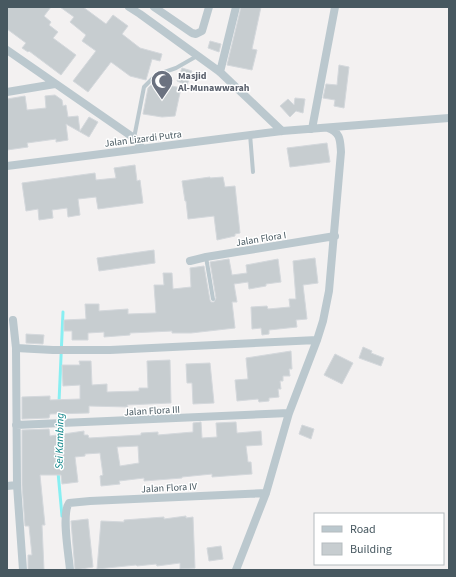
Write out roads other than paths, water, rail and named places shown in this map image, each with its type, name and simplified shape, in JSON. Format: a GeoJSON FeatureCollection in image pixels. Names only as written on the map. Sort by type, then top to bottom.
{"type":"FeatureCollection","features":[{"type":"Feature","properties":{"kind":"street"},"geometry":{"type":"LineString","coordinates":[[129,7],[142,10],[198,56],[218,70],[282,131]]}},
{"type":"Feature","properties":{"kind":"street"},"geometry":{"type":"LineString","coordinates":[[154,7],[192,33],[196,34],[202,31],[209,7]]}},
{"type":"Feature","properties":{"kind":"street"},"geometry":{"type":"LineString","coordinates":[[218,70],[236,7]]}},
{"type":"Feature","properties":{"kind":"street"},"geometry":{"type":"LineString","coordinates":[[312,129],[335,7]]}},
{"type":"Feature","properties":{"kind":"street"},"geometry":{"type":"LineString","coordinates":[[7,50],[134,138],[142,148]]}},
{"type":"Feature","properties":{"kind":"street"},"geometry":{"type":"LineString","coordinates":[[7,92],[55,84]]}},
{"type":"Feature","properties":{"kind":"street","name":"Jalan Lizardi Putra"},"geometry":{"type":"LineString","coordinates":[[7,166],[250,134],[449,118]]}},
{"type":"Feature","properties":{"kind":"street"},"geometry":{"type":"LineString","coordinates":[[236,570],[266,493],[288,413],[323,321],[329,291],[335,236],[341,152],[339,137],[335,131],[328,128]]}},
{"type":"Feature","properties":{"kind":"street","name":"Jalan Flora I"},"geometry":{"type":"LineString","coordinates":[[190,261],[206,257],[335,236]]}},
{"type":"Feature","properties":{"kind":"street"},"geometry":{"type":"LineString","coordinates":[[13,320],[16,348],[17,486],[22,570]]}},
{"type":"Feature","properties":{"kind":"street"},"geometry":{"type":"LineString","coordinates":[[16,348],[53,350],[110,350],[317,340]]}},
{"type":"Feature","properties":{"kind":"street","name":"Jalan Flora III"},"geometry":{"type":"LineString","coordinates":[[16,425],[70,424],[288,413]]}},
{"type":"Feature","properties":{"kind":"street"},"geometry":{"type":"LineString","coordinates":[[7,486],[17,486]]}},
{"type":"Feature","properties":{"kind":"street","name":"Jalan Flora IV"},"geometry":{"type":"LineString","coordinates":[[70,570],[66,529],[66,511],[67,506],[72,502],[266,493]]}},
{"type":"Feature","properties":{"kind":"lane"},"geometry":{"type":"LineString","coordinates":[[134,138],[144,86],[150,79],[163,71],[176,68],[198,56]]}},
{"type":"Feature","properties":{"kind":"lane"},"geometry":{"type":"LineString","coordinates":[[250,134],[252,172]]}},
{"type":"Feature","properties":{"kind":"lane"},"geometry":{"type":"LineString","coordinates":[[206,257],[213,299]]}},
{"type":"Feature","properties":{"kind":"waterway","name":"Sei Kambing"},"geometry":{"type":"LineString","coordinates":[[59,402],[63,312]]}},
{"type":"Feature","properties":{"kind":"waterway","name":"Sei Kambing"},"geometry":{"type":"LineString","coordinates":[[58,438],[59,410]]}},
{"type":"Feature","properties":{"kind":"waterway","name":"Sei Kambing"},"geometry":{"type":"LineString","coordinates":[[58,472],[62,516]]}},
{"type":"Feature","properties":{"kind":"place","name":"Masjid Al-Munawwarah"},"geometry":{"type":"Point","coordinates":[162,100]}}]}
